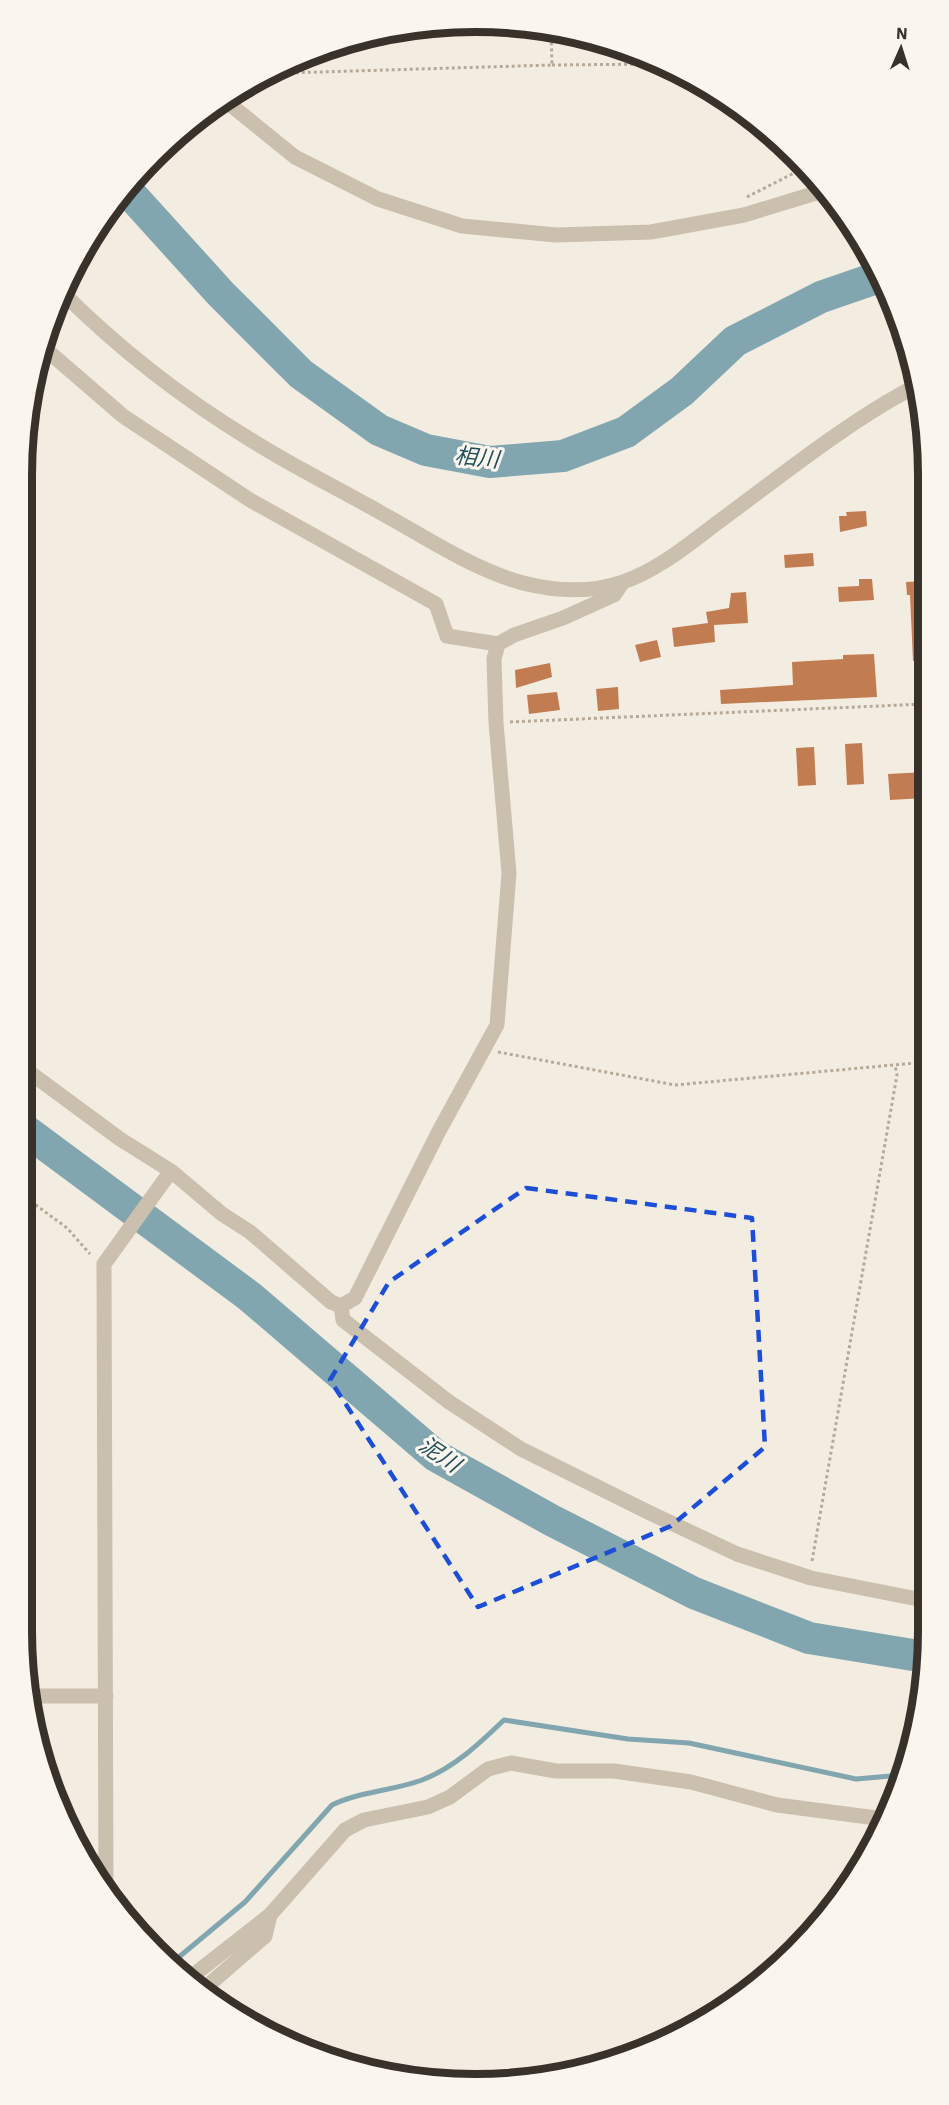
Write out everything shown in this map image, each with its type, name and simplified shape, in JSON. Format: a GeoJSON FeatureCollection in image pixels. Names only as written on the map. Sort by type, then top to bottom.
{"type":"FeatureCollection","features":[{"type":"Feature","properties":{"kind":"street"},"geometry":{"type":"LineString","coordinates":[[230,105],[295,157],[378,198],[462,226],[556,235],[651,232],[744,215],[817,193]]}},
{"type":"Feature","properties":{"kind":"street"},"geometry":{"type":"LineString","coordinates":[[68,298],[92,322],[156,375],[251,440],[438,544],[522,583],[559,589],[583,590],[622,582],[662,563],[807,457],[909,390]]}},
{"type":"Feature","properties":{"kind":"street"},"geometry":{"type":"LineString","coordinates":[[49,352],[123,416],[250,500],[436,604],[447,636],[498,644],[514,635],[563,618],[614,595],[622,582]]}},
{"type":"Feature","properties":{"kind":"street"},"geometry":{"type":"LineString","coordinates":[[341,1306],[355,1298],[439,1131],[497,1025],[509,873],[496,723],[494,659],[498,644]]}},
{"type":"Feature","properties":{"kind":"street"},"geometry":{"type":"LineString","coordinates":[[32,1074],[167,1177],[250,1232],[331,1302],[341,1306]]}},
{"type":"Feature","properties":{"kind":"street"},"geometry":{"type":"LineString","coordinates":[[106,1877],[106,1261],[167,1177]]}},
{"type":"Feature","properties":{"kind":"street"},"geometry":{"type":"LineString","coordinates":[[341,1306],[343,1320],[449,1402],[520,1449],[737,1554],[811,1578],[918,1599]]}},
{"type":"Feature","properties":{"kind":"street"},"geometry":{"type":"LineString","coordinates":[[36,1695],[106,1696]]}},
{"type":"Feature","properties":{"kind":"street"},"geometry":{"type":"LineString","coordinates":[[195,1974],[270,1915],[345,1830],[364,1820],[428,1807],[450,1797],[488,1769],[511,1763],[556,1770],[614,1772],[691,1782],[777,1805],[876,1817]]}},
{"type":"Feature","properties":{"kind":"street"},"geometry":{"type":"LineString","coordinates":[[209,1985],[266,1936],[270,1915]]}},
{"type":"Feature","properties":{"kind":"path"},"geometry":{"type":"LineString","coordinates":[[551,38],[552,65]]}},
{"type":"Feature","properties":{"kind":"path"},"geometry":{"type":"LineString","coordinates":[[288,73],[642,64]]}},
{"type":"Feature","properties":{"kind":"path"},"geometry":{"type":"LineString","coordinates":[[744,215],[740,201],[798,171]]}},
{"type":"Feature","properties":{"kind":"path"},"geometry":{"type":"LineString","coordinates":[[496,723],[918,704]]}},
{"type":"Feature","properties":{"kind":"path"},"geometry":{"type":"LineString","coordinates":[[485,1049],[616,1076],[675,1085],[918,1063]]}},
{"type":"Feature","properties":{"kind":"path"},"geometry":{"type":"LineString","coordinates":[[811,1578],[813,1544],[897,1075],[895,1065]]}},
{"type":"Feature","properties":{"kind":"path"},"geometry":{"type":"LineString","coordinates":[[32,1202],[67,1228],[94,1259],[106,1261]]}},
{"type":"Feature","properties":{"kind":"highlighted area"},"geometry":{"type":"Polygon","coordinates":[[[526,1188],[752,1218],[765,1447],[671,1526],[478,1607],[330,1380],[389,1282],[526,1188]]]}},
{"type":"Feature","properties":{"kind":"building"},"geometry":{"type":"Polygon","coordinates":[[[866,511],[867,526],[840,532],[839,516],[847,516],[846,512],[866,511]]]}},
{"type":"Feature","properties":{"kind":"building"},"geometry":{"type":"Polygon","coordinates":[[[813,553],[814,566],[785,568],[784,555],[813,553]]]}},
{"type":"Feature","properties":{"kind":"building"},"geometry":{"type":"Polygon","coordinates":[[[859,579],[872,579],[874,600],[839,602],[838,587],[859,586],[859,579]]]}},
{"type":"Feature","properties":{"kind":"building"},"geometry":{"type":"Polygon","coordinates":[[[918,581],[918,661],[913,661],[910,595],[907,595],[906,582],[918,581]]]}},
{"type":"Feature","properties":{"kind":"building"},"geometry":{"type":"Polygon","coordinates":[[[746,592],[748,623],[714,625],[715,642],[674,647],[672,628],[708,623],[706,612],[729,608],[731,593],[746,592]]]}},
{"type":"Feature","properties":{"kind":"building"},"geometry":{"type":"Polygon","coordinates":[[[657,640],[661,657],[640,662],[635,645],[657,640]]]}},
{"type":"Feature","properties":{"kind":"building"},"geometry":{"type":"Polygon","coordinates":[[[874,654],[877,697],[721,704],[720,690],[793,685],[792,662],[843,659],[843,655],[874,654]]]}},
{"type":"Feature","properties":{"kind":"building"},"geometry":{"type":"Polygon","coordinates":[[[550,663],[552,677],[516,688],[515,670],[550,663]]]}},
{"type":"Feature","properties":{"kind":"building"},"geometry":{"type":"Polygon","coordinates":[[[618,687],[619,709],[598,711],[596,689],[618,687]]]}},
{"type":"Feature","properties":{"kind":"building"},"geometry":{"type":"Polygon","coordinates":[[[557,692],[560,710],[529,714],[527,695],[557,692]]]}},
{"type":"Feature","properties":{"kind":"building"},"geometry":{"type":"Polygon","coordinates":[[[862,743],[864,784],[847,785],[845,744],[862,743]]]}},
{"type":"Feature","properties":{"kind":"building"},"geometry":{"type":"Polygon","coordinates":[[[814,747],[816,785],[798,786],[796,748],[814,747]]]}},
{"type":"Feature","properties":{"kind":"building"},"geometry":{"type":"Polygon","coordinates":[[[918,772],[918,798],[890,800],[888,774],[918,772]]]}},
{"type":"Feature","properties":{"kind":"waterway","name":"相川"},"geometry":{"type":"LineString","coordinates":[[131,195],[221,294],[301,374],[379,430],[426,450],[490,462],[563,456],[626,432],[682,391],[735,341],[821,297],[872,279]]}},
{"type":"Feature","properties":{"kind":"waterway","name":"泥川"},"geometry":{"type":"LineString","coordinates":[[32,1135],[249,1296],[436,1456],[551,1520],[694,1593],[809,1638],[917,1656]]}},
{"type":"Feature","properties":{"kind":"waterway"},"geometry":{"type":"LineString","coordinates":[[177,1959],[245,1902],[332,1805],[354,1797],[411,1784],[434,1775],[466,1754],[504,1720],[628,1739],[689,1743],[856,1779],[893,1776]]}}]}
